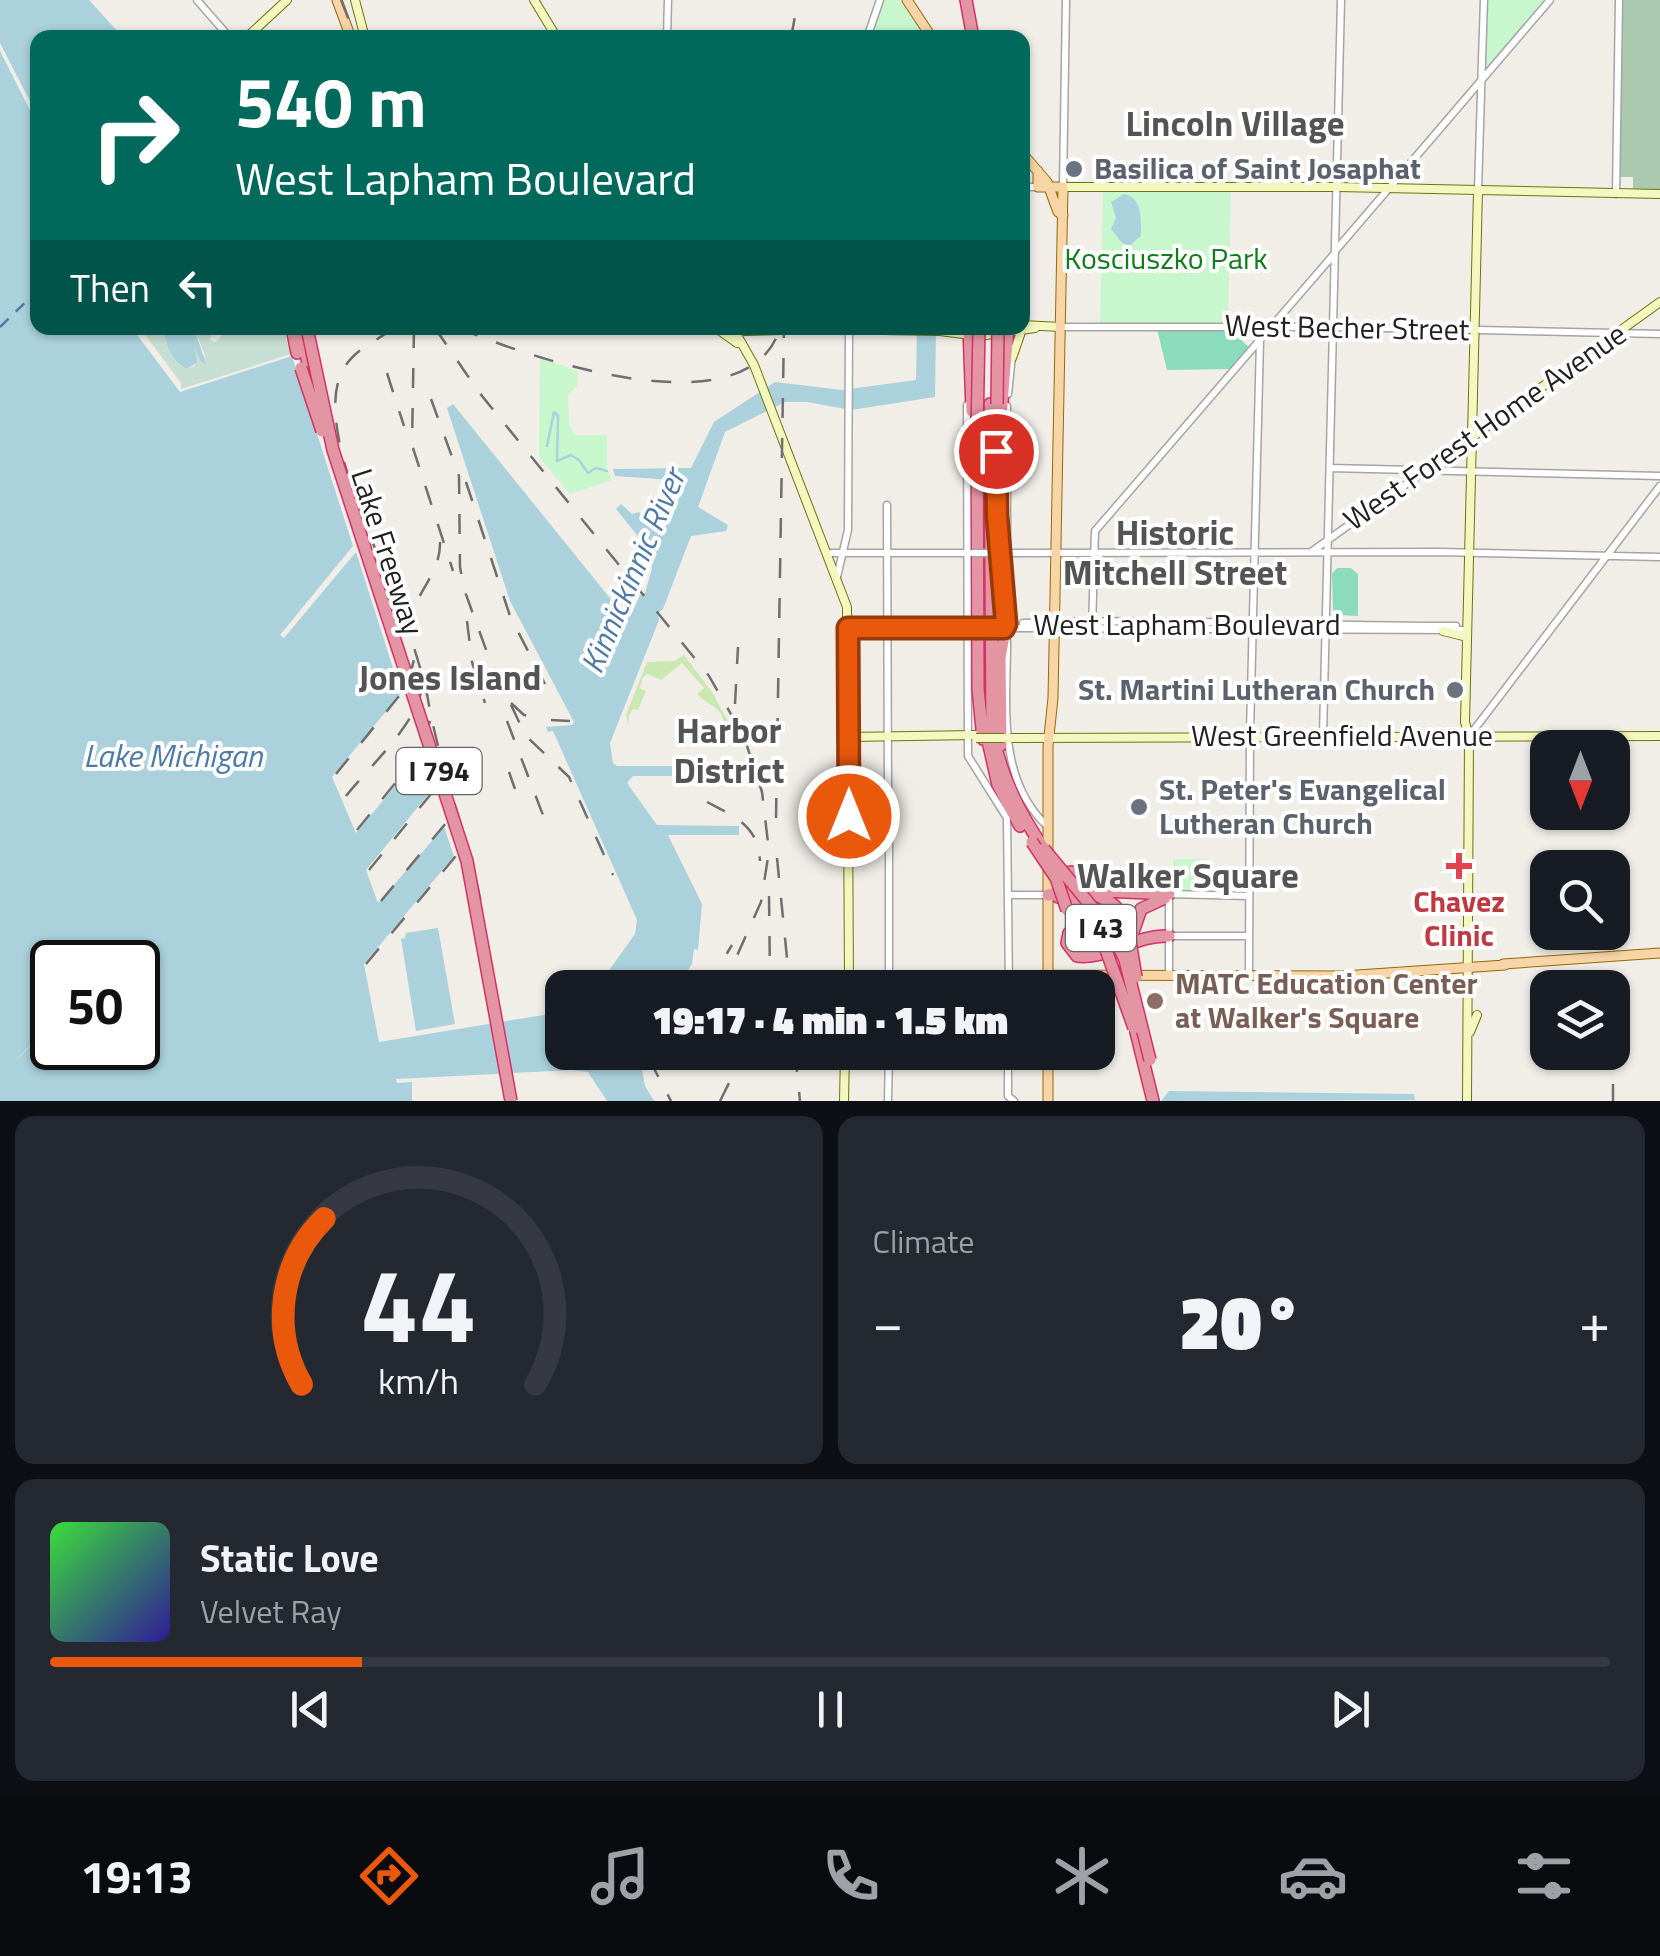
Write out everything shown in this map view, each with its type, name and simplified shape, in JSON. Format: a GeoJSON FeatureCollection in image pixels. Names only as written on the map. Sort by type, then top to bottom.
{"type":"FeatureCollection","features":[{"type":"Feature","properties":{"kind":"highway"},"geometry":{"type":"LineString","coordinates":[[970,0],[975,30]]}},
{"type":"Feature","properties":{"kind":"highway","name":"Lake Freeway"},"geometry":{"type":"LineString","coordinates":[[301,335],[302,368],[459,852],[509,1101]]}},
{"type":"Feature","properties":{"kind":"highway","name":"Lake Freeway"},"geometry":{"type":"LineString","coordinates":[[303,335],[333,450],[467,861],[509,1101]]}},
{"type":"Feature","properties":{"kind":"highway"},"geometry":{"type":"LineString","coordinates":[[978,428],[970,394],[991,335]]}},
{"type":"Feature","properties":{"kind":"highway"},"geometry":{"type":"LineString","coordinates":[[992,335],[998,402],[1002,627]]}},
{"type":"Feature","properties":{"kind":"highway"},"geometry":{"type":"LineString","coordinates":[[974,735],[978,428],[992,335]]}},
{"type":"Feature","properties":{"kind":"highway"},"geometry":{"type":"LineString","coordinates":[[993,335],[1005,377],[997,467]]}},
{"type":"Feature","properties":{"kind":"highway"},"geometry":{"type":"LineString","coordinates":[[1002,627],[997,516],[998,402],[1012,358]]}},
{"type":"Feature","properties":{"kind":"highway","name":"I 43"},"geometry":{"type":"LineString","coordinates":[[978,428],[985,731],[998,785],[1012,815],[1085,904],[1109,941],[1118,959],[1156,1101]]}},
{"type":"Feature","properties":{"kind":"highway"},"geometry":{"type":"LineString","coordinates":[[997,516],[1002,627]]}},
{"type":"Feature","properties":{"kind":"highway"},"geometry":{"type":"LineString","coordinates":[[976,520],[971,629],[974,735],[985,750],[998,785]]}},
{"type":"Feature","properties":{"kind":"highway","name":"I 43"},"geometry":{"type":"LineString","coordinates":[[1002,627],[1000,741],[1011,794],[1041,850],[1111,930],[1125,960],[1156,1101]]}},
{"type":"Feature","properties":{"kind":"highway"},"geometry":{"type":"LineString","coordinates":[[1041,850],[1105,891],[1172,896]]}},
{"type":"Feature","properties":{"kind":"highway"},"geometry":{"type":"LineString","coordinates":[[1041,850],[1056,878],[1066,910],[1064,946],[1069,955],[1089,960],[1165,940]]}},
{"type":"Feature","properties":{"kind":"highway"},"geometry":{"type":"LineString","coordinates":[[1048,895],[1093,894],[1118,907],[1130,935],[1150,1060]]}},
{"type":"Feature","properties":{"kind":"highway"},"geometry":{"type":"LineString","coordinates":[[1048,895],[1078,905],[1101,936],[1136,1032]]}},
{"type":"Feature","properties":{"kind":"highway"},"geometry":{"type":"LineString","coordinates":[[1130,935],[1136,916],[1153,900],[1172,896]]}},
{"type":"Feature","properties":{"kind":"highway"},"geometry":{"type":"LineString","coordinates":[[1153,900],[1163,902],[1169,912]]}},
{"type":"Feature","properties":{"kind":"highway"},"geometry":{"type":"LineString","coordinates":[[1101,936],[1091,926],[1077,925],[1068,933],[1068,948],[1076,956],[1088,957],[1139,938],[1165,940]]}},
{"type":"Feature","properties":{"kind":"main road"},"geometry":{"type":"LineString","coordinates":[[254,30],[286,0]]}},
{"type":"Feature","properties":{"kind":"main road"},"geometry":{"type":"LineString","coordinates":[[335,0],[346,30]]}},
{"type":"Feature","properties":{"kind":"main road"},"geometry":{"type":"LineString","coordinates":[[354,0],[361,30]]}},
{"type":"Feature","properties":{"kind":"main road"},"geometry":{"type":"LineString","coordinates":[[534,0],[552,30]]}},
{"type":"Feature","properties":{"kind":"main road"},"geometry":{"type":"LineString","coordinates":[[904,0],[924,30]]}},
{"type":"Feature","properties":{"kind":"main road"},"geometry":{"type":"LineString","coordinates":[[1030,162],[1063,215]]}},
{"type":"Feature","properties":{"kind":"main road"},"geometry":{"type":"LineString","coordinates":[[1043,187],[1338,187],[1660,194]]}},
{"type":"Feature","properties":{"kind":"main road"},"geometry":{"type":"LineString","coordinates":[[1048,970],[1048,895],[1041,850],[1048,829],[1052,722],[1063,187]]}},
{"type":"Feature","properties":{"kind":"main road"},"geometry":{"type":"LineString","coordinates":[[1467,1042],[1473,1016],[1468,1003],[1465,722],[1478,190]]}},
{"type":"Feature","properties":{"kind":"main road","name":"West Forest Home Avenue"},"geometry":{"type":"LineString","coordinates":[[1475,435],[1660,302]]}},
{"type":"Feature","properties":{"kind":"main road","name":"West Becher Street"},"geometry":{"type":"LineString","coordinates":[[1030,328],[1061,327]]}},
{"type":"Feature","properties":{"kind":"main road"},"geometry":{"type":"LineString","coordinates":[[728,335],[739,342]]}},
{"type":"Feature","properties":{"kind":"main road"},"geometry":{"type":"LineString","coordinates":[[734,335],[763,387],[847,607],[849,970]]}},
{"type":"Feature","properties":{"kind":"main road"},"geometry":{"type":"LineString","coordinates":[[739,342],[742,335]]}},
{"type":"Feature","properties":{"kind":"main road"},"geometry":{"type":"LineString","coordinates":[[994,335],[1012,358]]}},
{"type":"Feature","properties":{"kind":"main road"},"geometry":{"type":"LineString","coordinates":[[1443,631],[1467,631]]}},
{"type":"Feature","properties":{"kind":"main road","name":"West Greenfield Avenue"},"geometry":{"type":"LineString","coordinates":[[848,736],[1660,736]]}},
{"type":"Feature","properties":{"kind":"main road"},"geometry":{"type":"LineString","coordinates":[[1115,976],[1343,976],[1660,953]]}},
{"type":"Feature","properties":{"kind":"main road"},"geometry":{"type":"LineString","coordinates":[[1467,1101],[1467,1042],[1473,1016]]}},
{"type":"Feature","properties":{"kind":"main road"},"geometry":{"type":"LineString","coordinates":[[844,1070],[844,1101]]}},
{"type":"Feature","properties":{"kind":"main road"},"geometry":{"type":"LineString","coordinates":[[1048,1070],[1048,1101]]}},
{"type":"Feature","properties":{"kind":"street"},"geometry":{"type":"LineString","coordinates":[[198,0],[223,30]]}},
{"type":"Feature","properties":{"kind":"street"},"geometry":{"type":"LineString","coordinates":[[668,0],[668,30]]}},
{"type":"Feature","properties":{"kind":"street"},"geometry":{"type":"LineString","coordinates":[[1063,187],[1066,0]]}},
{"type":"Feature","properties":{"kind":"street"},"geometry":{"type":"LineString","coordinates":[[1323,736],[1342,0]]}},
{"type":"Feature","properties":{"kind":"street"},"geometry":{"type":"LineString","coordinates":[[1478,190],[1480,81],[1485,64],[1484,0]]}},
{"type":"Feature","properties":{"kind":"street"},"geometry":{"type":"LineString","coordinates":[[1485,64],[1550,0]]}},
{"type":"Feature","properties":{"kind":"street"},"geometry":{"type":"LineString","coordinates":[[1616,194],[1619,0]]}},
{"type":"Feature","properties":{"kind":"street"},"geometry":{"type":"LineString","coordinates":[[870,30],[880,1]]}},
{"type":"Feature","properties":{"kind":"street"},"geometry":{"type":"LineString","coordinates":[[1092,624],[1095,531],[1480,81]]}},
{"type":"Feature","properties":{"kind":"street"},"geometry":{"type":"LineString","coordinates":[[1030,187],[1043,187]]}},
{"type":"Feature","properties":{"kind":"street","name":"West Becher Street"},"geometry":{"type":"LineString","coordinates":[[1061,327],[1334,327],[1660,334]]}},
{"type":"Feature","properties":{"kind":"street"},"geometry":{"type":"LineString","coordinates":[[1249,976],[1250,736],[1261,340],[1256,327]]}},
{"type":"Feature","properties":{"kind":"street"},"geometry":{"type":"LineString","coordinates":[[303,335],[460,827]]}},
{"type":"Feature","properties":{"kind":"street"},"geometry":{"type":"LineString","coordinates":[[836,575],[846,534],[849,335]]}},
{"type":"Feature","properties":{"kind":"street"},"geometry":{"type":"LineString","coordinates":[[971,629],[970,394],[991,335]]}},
{"type":"Feature","properties":{"kind":"street"},"geometry":{"type":"LineString","coordinates":[[1012,358],[998,402],[1006,736],[1016,776],[1032,810],[1048,829]]}},
{"type":"Feature","properties":{"kind":"street","name":"West Forest Home Avenue"},"geometry":{"type":"LineString","coordinates":[[1310,552],[1475,435]]}},
{"type":"Feature","properties":{"kind":"street"},"geometry":{"type":"LineString","coordinates":[[1330,468],[1660,476]]}},
{"type":"Feature","properties":{"kind":"street"},"geometry":{"type":"LineString","coordinates":[[1465,736],[1660,486]]}},
{"type":"Feature","properties":{"kind":"street"},"geometry":{"type":"LineString","coordinates":[[848,494],[861,502]]}},
{"type":"Feature","properties":{"kind":"street"},"geometry":{"type":"LineString","coordinates":[[876,506],[887,510],[888,799]]}},
{"type":"Feature","properties":{"kind":"street"},"geometry":{"type":"LineString","coordinates":[[828,553],[1367,552],[1660,557]]}},
{"type":"Feature","properties":{"kind":"street","name":"West Lapham Boulevard"},"geometry":{"type":"LineString","coordinates":[[1002,627],[1028,623],[1253,624],[1443,631]]}},
{"type":"Feature","properties":{"kind":"street","name":"West Lapham Boulevard"},"geometry":{"type":"LineString","coordinates":[[888,625],[971,629],[1054,624]]}},
{"type":"Feature","properties":{"kind":"street","name":"West Lapham Boulevard"},"geometry":{"type":"LineString","coordinates":[[848,625],[971,629]]}},
{"type":"Feature","properties":{"kind":"street","name":"West Lapham Boulevard"},"geometry":{"type":"LineString","coordinates":[[1326,628],[1467,631]]}},
{"type":"Feature","properties":{"kind":"street"},"geometry":{"type":"LineString","coordinates":[[974,735],[968,756],[1006,817],[1009,970]]}},
{"type":"Feature","properties":{"kind":"street"},"geometry":{"type":"LineString","coordinates":[[993,816],[999,805]]}},
{"type":"Feature","properties":{"kind":"street"},"geometry":{"type":"LineString","coordinates":[[888,812],[889,970]]}},
{"type":"Feature","properties":{"kind":"street"},"geometry":{"type":"LineString","coordinates":[[1009,895],[1048,895]]}},
{"type":"Feature","properties":{"kind":"street"},"geometry":{"type":"LineString","coordinates":[[1169,976],[1165,940],[1172,896],[1250,896]]}},
{"type":"Feature","properties":{"kind":"street"},"geometry":{"type":"LineString","coordinates":[[1165,940],[1249,936]]}},
{"type":"Feature","properties":{"kind":"street"},"geometry":{"type":"LineString","coordinates":[[888,1070],[888,1101]]}},
{"type":"Feature","properties":{"kind":"street"},"geometry":{"type":"LineString","coordinates":[[1008,1070],[1008,1096],[1014,1099]]}},
{"type":"Feature","properties":{"kind":"green space"},"geometry":{"type":"Polygon","coordinates":[[[884,0],[900,0],[920,30],[873,30],[884,0]]]}},
{"type":"Feature","properties":{"kind":"green space"},"geometry":{"type":"Polygon","coordinates":[[[1487,0],[1547,0],[1486,67],[1487,0]]]}},
{"type":"Feature","properties":{"kind":"green space"},"geometry":{"type":"Polygon","coordinates":[[[1621,0],[1660,0],[1660,192],[1633,191],[1633,177],[1619,177],[1621,0]]]}},
{"type":"Feature","properties":{"kind":"green space","name":"Kosciuszko Park"},"geometry":{"type":"Polygon","coordinates":[[[1231,190],[1228,325],[1100,325],[1103,191],[1231,190]]]}},
{"type":"Feature","properties":{"kind":"green space"},"geometry":{"type":"Polygon","coordinates":[[[1157,329],[1229,329],[1251,349],[1234,369],[1167,370],[1157,329]]]}},
{"type":"Feature","properties":{"kind":"green space"},"geometry":{"type":"Polygon","coordinates":[[[145,335],[165,335],[171,354],[186,369],[195,366],[195,348],[206,358],[197,335],[211,335],[210,340],[215,342],[223,335],[285,335],[291,354],[181,389],[181,383],[145,335]]]}},
{"type":"Feature","properties":{"kind":"green space"},"geometry":{"type":"Polygon","coordinates":[[[540,358],[578,371],[577,386],[568,395],[569,423],[575,435],[607,435],[607,469],[612,480],[570,494],[539,457],[540,358]]]}},
{"type":"Feature","properties":{"kind":"green space"},"geometry":{"type":"Polygon","coordinates":[[[1337,568],[1351,568],[1358,574],[1358,616],[1333,611],[1332,574],[1337,568]]]}},
{"type":"Feature","properties":{"kind":"green space"},"geometry":{"type":"Polygon","coordinates":[[[684,655],[712,692],[735,734],[725,733],[720,712],[697,694],[704,688],[682,663],[661,680],[648,674],[643,677],[640,688],[646,691],[638,710],[633,709],[629,715],[629,726],[626,715],[647,662],[675,661],[684,655]]]}},
{"type":"Feature","properties":{"kind":"green space"},"geometry":{"type":"Polygon","coordinates":[[[1173,859],[1207,859],[1206,893],[1172,892],[1173,859]]]}},
{"type":"Feature","properties":{"kind":"water"},"geometry":{"type":"Polygon","coordinates":[[[0,0],[89,0],[117,30],[30,30],[30,101],[0,43],[0,0]]]}},
{"type":"Feature","properties":{"kind":"water","name":"Lake Michigan"},"geometry":{"type":"Polygon","coordinates":[[[0,51],[30,110],[30,335],[137,335],[180,392],[292,356],[353,546],[280,635],[284,638],[356,552],[401,693],[332,777],[356,833],[421,755],[432,790],[366,870],[378,903],[444,827],[454,856],[364,964],[379,1042],[545,1015],[545,1070],[572,1070],[396,1079],[397,1083],[412,1082],[412,1101],[0,1101],[0,51]]]}},
{"type":"Feature","properties":{"kind":"water"},"geometry":{"type":"Polygon","coordinates":[[[1124,194],[1135,200],[1141,217],[1141,236],[1129,246],[1111,229],[1116,218],[1111,202],[1124,194]]]}},
{"type":"Feature","properties":{"kind":"water"},"geometry":{"type":"Polygon","coordinates":[[[165,335],[196,335],[206,364],[195,348],[197,363],[186,369],[165,335]]]}},
{"type":"Feature","properties":{"kind":"water","name":"Kinnickinnic River"},"geometry":{"type":"Polygon","coordinates":[[[917,335],[936,335],[935,397],[851,410],[785,402],[725,432],[698,507],[728,525],[726,531],[691,536],[610,743],[617,766],[746,766],[747,776],[633,776],[627,783],[657,825],[739,826],[739,835],[668,835],[702,904],[698,950],[694,949],[688,970],[609,970],[635,934],[637,920],[553,731],[548,732],[546,727],[574,722],[510,601],[447,408],[453,404],[618,608],[632,613],[640,595],[645,593],[652,569],[649,550],[616,509],[621,504],[662,529],[670,522],[686,481],[615,476],[613,469],[691,468],[714,422],[775,382],[842,390],[916,380],[917,335]]]}},
{"type":"Feature","properties":{"kind":"water"},"geometry":{"type":"Polygon","coordinates":[[[438,928],[455,1024],[416,1031],[401,939],[406,933],[438,928]]]}},
{"type":"Feature","properties":{"kind":"water","name":"Lake Michigan"},"geometry":{"type":"Polygon","coordinates":[[[572,1070],[642,1070],[645,1086],[654,1101],[607,1101],[588,1072],[572,1070]]]}},
{"type":"Feature","properties":{"kind":"water"},"geometry":{"type":"Polygon","coordinates":[[[1169,1091],[1414,1094],[1415,1100],[1161,1101],[1169,1091]]]}},
{"type":"Feature","properties":{"kind":"waterway"},"geometry":{"type":"LineString","coordinates":[[547,446],[554,412],[558,416],[557,461],[571,455],[588,473],[596,468],[607,471]]}},
{"type":"Feature","properties":{"kind":"ferry route"},"geometry":{"type":"LineString","coordinates":[[0,327],[30,298]]}},
{"type":"Feature","properties":{"kind":"railway"},"geometry":{"type":"LineString","coordinates":[[341,0],[353,30]]}},
{"type":"Feature","properties":{"kind":"railway"},"geometry":{"type":"LineString","coordinates":[[792,30],[798,0]]}},
{"type":"Feature","properties":{"kind":"railway"},"geometry":{"type":"LineString","coordinates":[[383,335],[358,352],[342,372],[336,394],[336,420],[350,481],[403,616],[428,699]]}},
{"type":"Feature","properties":{"kind":"railway"},"geometry":{"type":"LineString","coordinates":[[414,335],[412,445],[453,571]]}},
{"type":"Feature","properties":{"kind":"railway"},"geometry":{"type":"LineString","coordinates":[[440,335],[478,391],[709,676],[744,737],[762,792],[769,851],[761,902],[736,958],[735,970]]}},
{"type":"Feature","properties":{"kind":"railway"},"geometry":{"type":"LineString","coordinates":[[476,335],[582,369],[633,379],[682,382],[726,377],[760,360],[776,335]]}},
{"type":"Feature","properties":{"kind":"railway"},"geometry":{"type":"LineString","coordinates":[[776,818],[784,335]]}},
{"type":"Feature","properties":{"kind":"railway"},"geometry":{"type":"LineString","coordinates":[[387,373],[404,426]]}},
{"type":"Feature","properties":{"kind":"railway"},"geometry":{"type":"LineString","coordinates":[[431,399],[459,476],[460,567],[488,655],[525,735],[569,777],[613,875]]}},
{"type":"Feature","properties":{"kind":"railway"},"geometry":{"type":"LineString","coordinates":[[466,482],[510,616],[545,684]]}},
{"type":"Feature","properties":{"kind":"railway"},"geometry":{"type":"LineString","coordinates":[[410,634],[410,621],[435,567],[440,542]]}},
{"type":"Feature","properties":{"kind":"railway"},"geometry":{"type":"LineString","coordinates":[[467,621],[472,662],[485,703]]}},
{"type":"Feature","properties":{"kind":"railway"},"geometry":{"type":"LineString","coordinates":[[735,704],[738,647]]}},
{"type":"Feature","properties":{"kind":"railway"},"geometry":{"type":"LineString","coordinates":[[336,774],[408,685],[414,659]]}},
{"type":"Feature","properties":{"kind":"railway"},"geometry":{"type":"LineString","coordinates":[[346,796],[403,728],[413,713],[422,685]]}},
{"type":"Feature","properties":{"kind":"railway"},"geometry":{"type":"LineString","coordinates":[[426,687],[483,913]]}},
{"type":"Feature","properties":{"kind":"railway"},"geometry":{"type":"LineString","coordinates":[[511,703],[524,715],[545,720]]}},
{"type":"Feature","properties":{"kind":"railway"},"geometry":{"type":"LineString","coordinates":[[551,720],[570,721]]}},
{"type":"Feature","properties":{"kind":"railway"},"geometry":{"type":"LineString","coordinates":[[357,830],[419,754],[430,721]]}},
{"type":"Feature","properties":{"kind":"railway"},"geometry":{"type":"LineString","coordinates":[[507,721],[546,823]]}},
{"type":"Feature","properties":{"kind":"railway"},"geometry":{"type":"LineString","coordinates":[[369,870],[435,789],[440,761]]}},
{"type":"Feature","properties":{"kind":"railway"},"geometry":{"type":"LineString","coordinates":[[509,772],[515,789]]}},
{"type":"Feature","properties":{"kind":"railway"},"geometry":{"type":"LineString","coordinates":[[381,901],[446,823],[452,799]]}},
{"type":"Feature","properties":{"kind":"railway"},"geometry":{"type":"LineString","coordinates":[[707,802],[750,830],[760,861]]}},
{"type":"Feature","properties":{"kind":"railway"},"geometry":{"type":"LineString","coordinates":[[366,964],[455,857],[462,828]]}},
{"type":"Feature","properties":{"kind":"railway"},"geometry":{"type":"LineString","coordinates":[[777,858],[788,970]]}},
{"type":"Feature","properties":{"kind":"railway"},"geometry":{"type":"LineString","coordinates":[[769,896],[770,970]]}},
{"type":"Feature","properties":{"kind":"railway"},"geometry":{"type":"LineString","coordinates":[[717,970],[732,945]]}},
{"type":"Feature","properties":{"kind":"railway"},"geometry":{"type":"LineString","coordinates":[[655,1070],[671,1101]]}},
{"type":"Feature","properties":{"kind":"railway"},"geometry":{"type":"LineString","coordinates":[[720,1101],[730,1070]]}},
{"type":"Feature","properties":{"kind":"railway"},"geometry":{"type":"LineString","coordinates":[[797,1070],[800,1101]]}},
{"type":"Feature","properties":{"kind":"railway"},"geometry":{"type":"LineString","coordinates":[[1613,1084],[1613,1101]]}},
{"type":"Feature","properties":{"kind":"place","name":"Basilica of Saint Josaphat"},"geometry":{"type":"Point","coordinates":[1074,169]}},
{"type":"Feature","properties":{"kind":"place","name":"St. Martini Lutheran Church"},"geometry":{"type":"Point","coordinates":[1455,690]}},
{"type":"Feature","properties":{"kind":"place","name":"St. Peter's Evangelical Lutheran Church"},"geometry":{"type":"Point","coordinates":[1139,807]}},
{"type":"Feature","properties":{"kind":"place","name":"Chavez Clinic"},"geometry":{"type":"Point","coordinates":[1459,866]}},
{"type":"Feature","properties":{"kind":"place","name":"MATC Education Center at Walker's Square"},"geometry":{"type":"Point","coordinates":[1155,1001]}},
{"type":"Feature","properties":{"kind":"district","name":"Lincoln Village"},"geometry":{"type":"Point","coordinates":[1235,124]}},
{"type":"Feature","properties":{"kind":"district","name":"Historic Mitchell Street"},"geometry":{"type":"Point","coordinates":[1175,553]}},
{"type":"Feature","properties":{"kind":"district","name":"Jones Island"},"geometry":{"type":"Point","coordinates":[450,678]}},
{"type":"Feature","properties":{"kind":"district","name":"Harbor District"},"geometry":{"type":"Point","coordinates":[729,751]}},
{"type":"Feature","properties":{"kind":"district","name":"Walker Square"},"geometry":{"type":"Point","coordinates":[1188,876]}},
{"type":"Feature","properties":{"kind":"route"},"geometry":{"type":"LineString","coordinates":[[849,816],[848,628],[1004,628],[1006,624],[1000,579],[996,451]]}}]}
